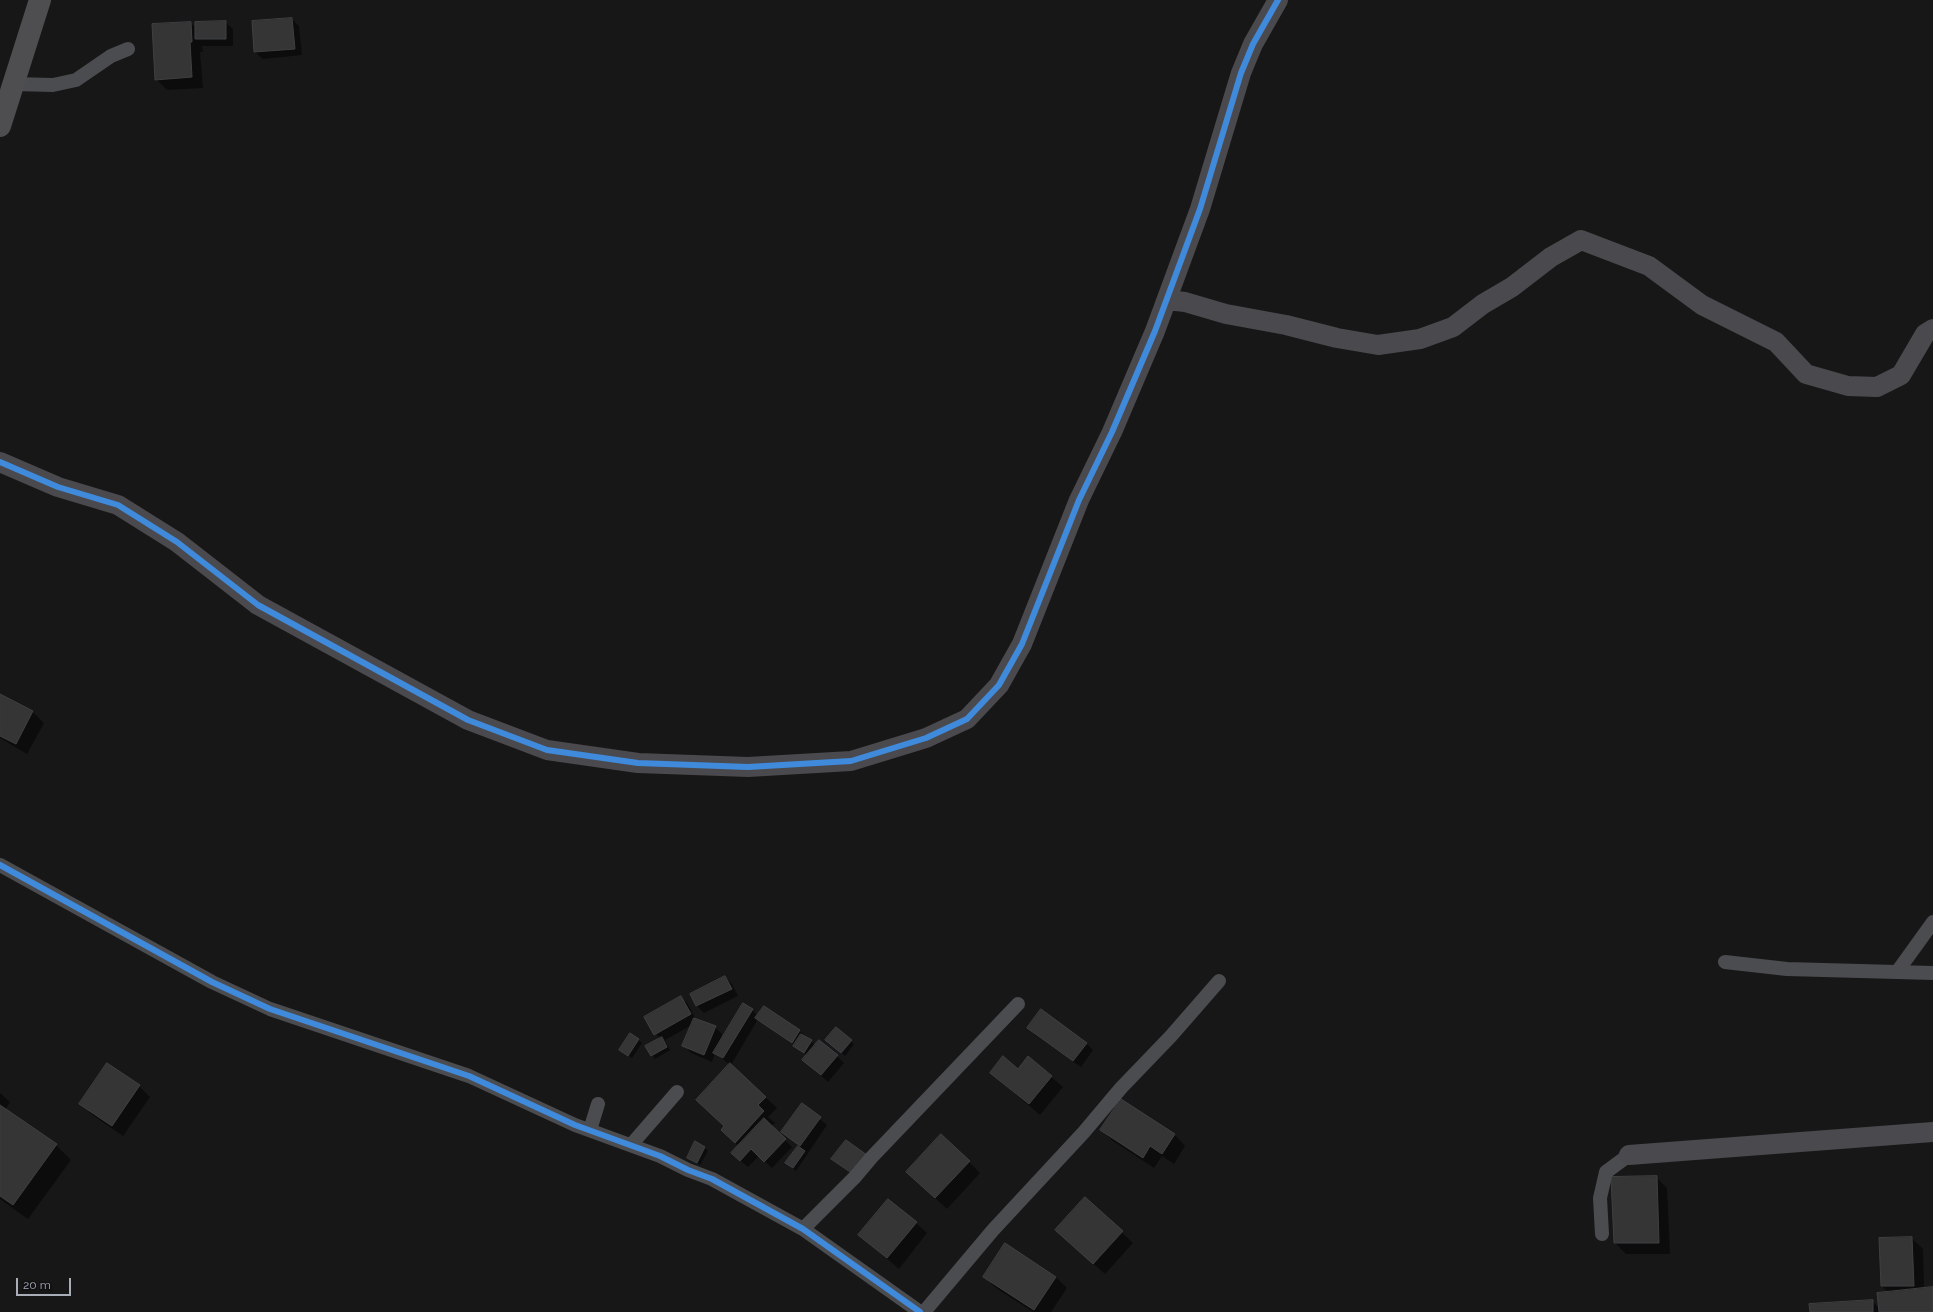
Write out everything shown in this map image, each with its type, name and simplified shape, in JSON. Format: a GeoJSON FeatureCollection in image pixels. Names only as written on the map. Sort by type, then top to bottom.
{"type":"FeatureCollection","features":[{"type":"Feature","properties":{"kind":"highway"},"geometry":{"type":"LineString","coordinates":[[0,126],[40,0]]}},
{"type":"Feature","properties":{"kind":"street"},"geometry":{"type":"LineString","coordinates":[[0,462],[58,487],[118,505],[177,542],[258,605],[468,720],[547,750],[638,763],[748,767],[851,761],[926,738],[967,719],[999,685],[1022,644],[1079,500],[1112,432],[1166,300],[1200,209],[1240,73],[1253,44],[1278,0]]}},
{"type":"Feature","properties":{"kind":"street"},"geometry":{"type":"LineString","coordinates":[[13,84],[53,84],[76,80],[111,56],[128,49]]}},
{"type":"Feature","properties":{"kind":"street"},"geometry":{"type":"LineString","coordinates":[[1166,300],[1184,302],[1226,314],[1286,325],[1337,338],[1378,346],[1420,339],[1452,327],[1483,304],[1512,287],[1551,257],[1581,240],[1649,266],[1702,305],[1776,342],[1806,374],[1848,386],[1876,387],[1901,375],[1925,334],[1933,329]]}},
{"type":"Feature","properties":{"kind":"street"},"geometry":{"type":"LineString","coordinates":[[0,865],[212,982],[270,1009],[469,1076],[590,1130],[660,1156],[688,1170],[712,1179],[803,1229],[920,1312]]}},
{"type":"Feature","properties":{"kind":"street"},"geometry":{"type":"LineString","coordinates":[[1897,972],[1933,922]]}},
{"type":"Feature","properties":{"kind":"street"},"geometry":{"type":"LineString","coordinates":[[1725,962],[1787,969],[1933,973]]}},
{"type":"Feature","properties":{"kind":"street"},"geometry":{"type":"LineString","coordinates":[[924,1312],[993,1230],[1084,1132],[1121,1088],[1171,1036],[1219,981]]}},
{"type":"Feature","properties":{"kind":"street"},"geometry":{"type":"LineString","coordinates":[[803,1229],[855,1177],[1018,1004]]}},
{"type":"Feature","properties":{"kind":"street"},"geometry":{"type":"LineString","coordinates":[[632,1145],[677,1092]]}},
{"type":"Feature","properties":{"kind":"street"},"geometry":{"type":"LineString","coordinates":[[590,1130],[598,1104]]}},
{"type":"Feature","properties":{"kind":"street"},"geometry":{"type":"LineString","coordinates":[[1602,1234],[1600,1198],[1606,1172],[1629,1155],[1933,1132]]}},
{"type":"Feature","properties":{"kind":"building"},"geometry":{"type":"Polygon","coordinates":[[[292,18],[295,49],[254,52],[252,21],[292,18]]]}},
{"type":"Feature","properties":{"kind":"building"},"geometry":{"type":"Polygon","coordinates":[[[226,21],[226,39],[195,39],[195,22],[226,21]]]}},
{"type":"Feature","properties":{"kind":"building"},"geometry":{"type":"Polygon","coordinates":[[[191,22],[192,42],[190,42],[192,77],[155,80],[152,24],[191,22]]]}},
{"type":"Feature","properties":{"kind":"building"},"geometry":{"type":"Polygon","coordinates":[[[0,694],[33,711],[16,744],[0,736],[0,694]]]}},
{"type":"Feature","properties":{"kind":"building"},"geometry":{"type":"Polygon","coordinates":[[[725,976],[732,989],[696,1006],[690,994],[725,976]]]}},
{"type":"Feature","properties":{"kind":"building"},"geometry":{"type":"Polygon","coordinates":[[[681,996],[691,1014],[654,1035],[644,1017],[681,996]]]}},
{"type":"Feature","properties":{"kind":"building"},"geometry":{"type":"Polygon","coordinates":[[[743,1003],[753,1009],[723,1058],[713,1053],[743,1003]]]}},
{"type":"Feature","properties":{"kind":"building"},"geometry":{"type":"Polygon","coordinates":[[[764,1006],[800,1030],[792,1043],[755,1018],[764,1006]]]}},
{"type":"Feature","properties":{"kind":"building"},"geometry":{"type":"Polygon","coordinates":[[[1041,1009],[1087,1043],[1073,1061],[1027,1028],[1041,1009]]]}},
{"type":"Feature","properties":{"kind":"building"},"geometry":{"type":"Polygon","coordinates":[[[694,1018],[716,1026],[704,1055],[682,1046],[694,1018]]]}},
{"type":"Feature","properties":{"kind":"building"},"geometry":{"type":"Polygon","coordinates":[[[836,1027],[852,1040],[841,1053],[825,1040],[836,1027]]]}},
{"type":"Feature","properties":{"kind":"building"},"geometry":{"type":"Polygon","coordinates":[[[630,1033],[639,1039],[628,1056],[619,1050],[630,1033]]]}},
{"type":"Feature","properties":{"kind":"building"},"geometry":{"type":"Polygon","coordinates":[[[801,1034],[812,1040],[804,1053],[793,1046],[801,1034]]]}},
{"type":"Feature","properties":{"kind":"building"},"geometry":{"type":"Polygon","coordinates":[[[662,1037],[667,1047],[651,1056],[645,1046],[662,1037]]]}},
{"type":"Feature","properties":{"kind":"building"},"geometry":{"type":"Polygon","coordinates":[[[819,1040],[838,1055],[821,1075],[802,1060],[819,1040]]]}},
{"type":"Feature","properties":{"kind":"building"},"geometry":{"type":"Polygon","coordinates":[[[1003,1056],[1018,1069],[1028,1056],[1052,1076],[1029,1104],[990,1073],[1003,1056]]]}},
{"type":"Feature","properties":{"kind":"building"},"geometry":{"type":"Polygon","coordinates":[[[107,1063],[140,1085],[112,1126],[79,1104],[107,1063]]]}},
{"type":"Feature","properties":{"kind":"building"},"geometry":{"type":"Polygon","coordinates":[[[730,1063],[766,1097],[758,1105],[764,1111],[735,1143],[721,1130],[724,1126],[696,1100],[730,1063]]]}},
{"type":"Feature","properties":{"kind":"building"},"geometry":{"type":"Polygon","coordinates":[[[1121,1099],[1175,1134],[1162,1154],[1150,1146],[1143,1158],[1100,1130],[1121,1099]]]}},
{"type":"Feature","properties":{"kind":"building"},"geometry":{"type":"Polygon","coordinates":[[[802,1103],[821,1117],[800,1146],[781,1132],[802,1103]]]}},
{"type":"Feature","properties":{"kind":"building"},"geometry":{"type":"Polygon","coordinates":[[[0,1105],[57,1144],[13,1205],[0,1196],[0,1105]]]}},
{"type":"Feature","properties":{"kind":"building"},"geometry":{"type":"Polygon","coordinates":[[[764,1118],[786,1139],[764,1162],[751,1149],[740,1161],[731,1153],[764,1118]]]}},
{"type":"Feature","properties":{"kind":"building"},"geometry":{"type":"Polygon","coordinates":[[[941,1134],[970,1161],[935,1198],[906,1172],[941,1134]]]}},
{"type":"Feature","properties":{"kind":"building"},"geometry":{"type":"Polygon","coordinates":[[[846,1140],[867,1155],[853,1174],[831,1159],[846,1140]]]}},
{"type":"Feature","properties":{"kind":"building"},"geometry":{"type":"Polygon","coordinates":[[[695,1141],[705,1147],[697,1163],[687,1158],[695,1141]]]}},
{"type":"Feature","properties":{"kind":"building"},"geometry":{"type":"Polygon","coordinates":[[[798,1146],[805,1151],[793,1168],[785,1163],[798,1146]]]}},
{"type":"Feature","properties":{"kind":"building"},"geometry":{"type":"Polygon","coordinates":[[[1657,1176],[1659,1243],[1614,1243],[1611,1177],[1657,1176]]]}},
{"type":"Feature","properties":{"kind":"building"},"geometry":{"type":"Polygon","coordinates":[[[1085,1197],[1123,1231],[1093,1264],[1055,1230],[1085,1197]]]}},
{"type":"Feature","properties":{"kind":"building"},"geometry":{"type":"Polygon","coordinates":[[[888,1199],[917,1222],[887,1258],[858,1235],[888,1199]]]}},
{"type":"Feature","properties":{"kind":"building"},"geometry":{"type":"Polygon","coordinates":[[[1912,1237],[1914,1286],[1881,1286],[1879,1238],[1912,1237]]]}},
{"type":"Feature","properties":{"kind":"building"},"geometry":{"type":"Polygon","coordinates":[[[1005,1243],[1056,1277],[1034,1310],[983,1277],[1005,1243]]]}},
{"type":"Feature","properties":{"kind":"building"},"geometry":{"type":"Polygon","coordinates":[[[1933,1287],[1933,1312],[1879,1312],[1877,1293],[1933,1287]]]}},
{"type":"Feature","properties":{"kind":"building"},"geometry":{"type":"Polygon","coordinates":[[[1873,1300],[1873,1312],[1810,1312],[1809,1304],[1873,1300]]]}},
{"type":"Feature","properties":{"kind":"cycle path"},"geometry":{"type":"LineString","coordinates":[[0,462],[58,487],[118,505],[177,542],[258,605],[468,720],[547,750],[638,763],[748,767],[851,761],[926,738],[967,719],[999,685],[1022,644],[1079,500],[1112,432],[1155,331],[1200,209],[1241,73],[1253,44],[1278,0]]}},
{"type":"Feature","properties":{"kind":"cycle path"},"geometry":{"type":"LineString","coordinates":[[0,865],[212,982],[270,1009],[469,1076],[575,1125],[660,1156],[688,1170],[712,1179],[803,1229],[920,1312]]}}]}
